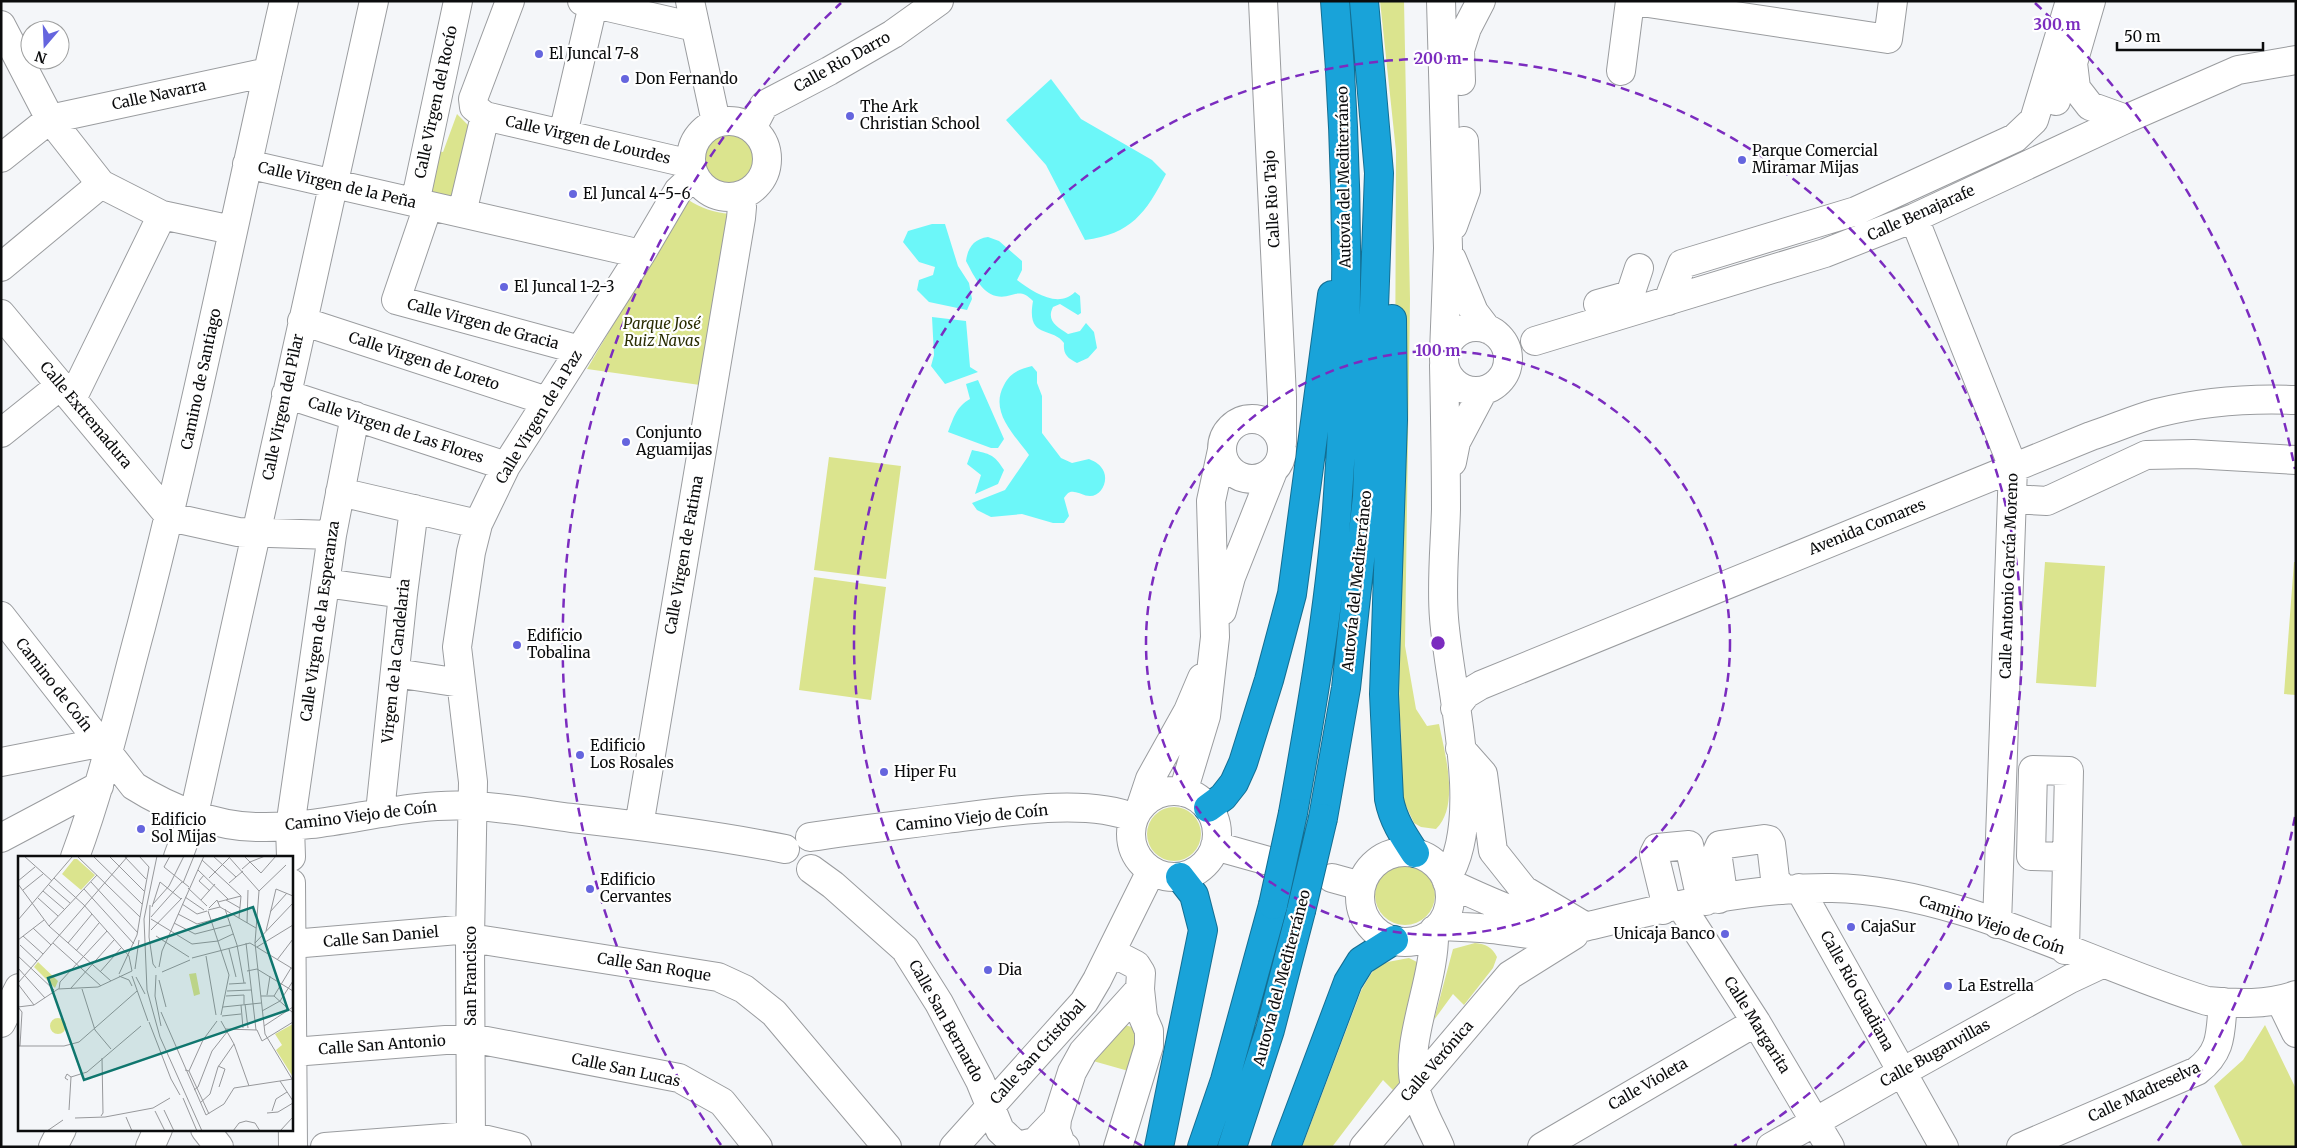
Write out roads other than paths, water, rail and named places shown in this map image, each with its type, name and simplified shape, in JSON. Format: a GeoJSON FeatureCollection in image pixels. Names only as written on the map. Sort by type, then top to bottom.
{"type":"FeatureCollection","features":[{"type":"Feature","properties":{"kind":"highway","name":"Autovía del Mediterráneo"},"geometry":{"type":"LineString","coordinates":[[1202,1147],[1225,1080],[1273,905],[1293,813],[1315,686],[1337,510],[1346,339],[1346,197],[1342,85],[1335,1]]}},
{"type":"Feature","properties":{"kind":"highway","name":"Autovía del Mediterráneo"},"geometry":{"type":"LineString","coordinates":[[1232,1147],[1270,1030],[1301,911],[1323,818],[1346,688],[1367,497],[1379,173],[1364,1]]}},
{"type":"Feature","properties":{"kind":"highway"},"geometry":{"type":"LineString","coordinates":[[1379,173],[1392,262],[1393,420],[1384,694],[1389,799],[1392,814],[1399,829],[1417,854]]}},
{"type":"Feature","properties":{"kind":"highway"},"geometry":{"type":"LineString","coordinates":[[1208,808],[1222,797],[1234,783],[1243,763],[1270,680],[1292,594],[1346,197]]}},
{"type":"Feature","properties":{"kind":"highway"},"geometry":{"type":"LineString","coordinates":[[1159,1147],[1203,930],[1194,895],[1180,877]]}},
{"type":"Feature","properties":{"kind":"highway"},"geometry":{"type":"LineString","coordinates":[[1286,1147],[1348,982],[1361,961],[1394,940]]}},
{"type":"Feature","properties":{"kind":"street","name":"Camino de Santiago"},"geometry":{"type":"LineString","coordinates":[[75,856],[99,786],[103,749],[170,517],[284,1]]}},
{"type":"Feature","properties":{"kind":"street","name":"Calle Virgen del Pilar"},"geometry":{"type":"LineString","coordinates":[[178,856],[194,814],[302,321],[335,185],[374,1]]}},
{"type":"Feature","properties":{"kind":"street","name":"Calle Virgen del Rocío"},"geometry":{"type":"LineString","coordinates":[[422,204],[458,1]]}},
{"type":"Feature","properties":{"kind":"street"},"geometry":{"type":"LineString","coordinates":[[462,213],[484,116],[474,107],[473,99],[510,1]]}},
{"type":"Feature","properties":{"kind":"street"},"geometry":{"type":"LineString","coordinates":[[690,1],[716,122]]}},
{"type":"Feature","properties":{"kind":"street","name":"Calle Rio Darro"},"geometry":{"type":"LineString","coordinates":[[752,128],[764,105],[829,71],[892,34],[938,1]]}},
{"type":"Feature","properties":{"kind":"street","name":"Calle Rio Tajo"},"geometry":{"type":"LineString","coordinates":[[1263,1],[1282,397],[1282,443]]}},
{"type":"Feature","properties":{"kind":"street"},"geometry":{"type":"LineString","coordinates":[[1441,1],[1448,243],[1444,359],[1446,488],[1444,618],[1464,787],[1464,822],[1456,865],[1447,880]]}},
{"type":"Feature","properties":{"kind":"street"},"geometry":{"type":"LineString","coordinates":[[1481,1],[1460,50],[1466,190],[1448,243],[1474,312],[1504,343],[1508,353],[1508,363],[1500,381],[1493,387],[1483,391],[1464,390],[1454,384],[1447,375],[1444,359],[1448,343],[1455,334],[1465,329],[1476,327],[1491,331]]}},
{"type":"Feature","properties":{"kind":"street"},"geometry":{"type":"LineString","coordinates":[[1621,70],[1630,1]]}},
{"type":"Feature","properties":{"kind":"street"},"geometry":{"type":"LineString","coordinates":[[1634,1],[1888,39],[1893,1]]}},
{"type":"Feature","properties":{"kind":"street"},"geometry":{"type":"LineString","coordinates":[[1668,301],[1682,264],[1856,211],[2015,138],[2034,120],[2070,1]]}},
{"type":"Feature","properties":{"kind":"street"},"geometry":{"type":"LineString","coordinates":[[2038,160],[2061,82],[2072,63],[2091,1]]}},
{"type":"Feature","properties":{"kind":"street"},"geometry":{"type":"LineString","coordinates":[[563,134],[588,3],[695,27]]}},
{"type":"Feature","properties":{"kind":"street"},"geometry":{"type":"LineString","coordinates":[[1,25],[50,119],[101,184],[162,215],[232,230]]}},
{"type":"Feature","properties":{"kind":"street","name":"Calle Benajarafe"},"geometry":{"type":"LineString","coordinates":[[1508,363],[1518,353],[1542,339],[1824,253],[1914,218],[2126,119],[2238,70],[2296,60]]}},
{"type":"Feature","properties":{"kind":"street"},"geometry":{"type":"LineString","coordinates":[[2072,63],[2076,88],[2090,106],[2126,119]]}},
{"type":"Feature","properties":{"kind":"street","name":"Calle Navarra"},"geometry":{"type":"LineString","coordinates":[[50,119],[268,72]]}},
{"type":"Feature","properties":{"kind":"street","name":"Calle Virgen de Lourdes"},"geometry":{"type":"LineString","coordinates":[[484,116],[563,134],[692,170]]}},
{"type":"Feature","properties":{"kind":"street"},"geometry":{"type":"LineString","coordinates":[[1,158],[50,119]]}},
{"type":"Feature","properties":{"kind":"street"},"geometry":{"type":"LineString","coordinates":[[728,120],[741,122],[752,128],[761,136],[766,147],[768,160],[766,172],[760,182],[750,191],[739,196],[726,197],[713,194],[702,186],[692,170],[691,151],[696,139],[704,129],[716,122],[728,120]]}},
{"type":"Feature","properties":{"kind":"street","name":"Calle Virgen de la Peña"},"geometry":{"type":"LineString","coordinates":[[247,164],[641,254]]}},
{"type":"Feature","properties":{"kind":"street","name":"Calle Virgen de la Paz"},"geometry":{"type":"LineString","coordinates":[[473,806],[473,782],[457,647],[463,594],[478,524],[506,466],[641,254],[692,170]]}},
{"type":"Feature","properties":{"kind":"street"},"geometry":{"type":"LineString","coordinates":[[1,267],[101,184]]}},
{"type":"Feature","properties":{"kind":"street","name":"Calle Virgen de Fatima"},"geometry":{"type":"LineString","coordinates":[[639,826],[741,218],[742,207],[739,196]]}},
{"type":"Feature","properties":{"kind":"street","name":"Calle Virgen de Gracia"},"geometry":{"type":"LineString","coordinates":[[422,204],[396,300],[580,350]]}},
{"type":"Feature","properties":{"kind":"street"},"geometry":{"type":"LineString","coordinates":[[1,434],[66,392],[162,215]]}},
{"type":"Feature","properties":{"kind":"street","name":"Calle Antonio García Moreno"},"geometry":{"type":"LineString","coordinates":[[1914,218],[2013,467],[1997,924]]}},
{"type":"Feature","properties":{"kind":"street"},"geometry":{"type":"LineString","coordinates":[[1542,339],[1554,317],[1630,295],[1639,268]]}},
{"type":"Feature","properties":{"kind":"street","name":"Calle Extremadura"},"geometry":{"type":"LineString","coordinates":[[1,314],[170,517]]}},
{"type":"Feature","properties":{"kind":"street","name":"Calle Virgen de Loreto"},"geometry":{"type":"LineString","coordinates":[[302,321],[547,401]]}},
{"type":"Feature","properties":{"kind":"street","name":"Calle Benajarafe"},"geometry":{"type":"LineString","coordinates":[[1491,331],[1514,339],[1542,339]]}},
{"type":"Feature","properties":{"kind":"street"},"geometry":{"type":"LineString","coordinates":[[1446,488],[1456,442],[1483,391]]}},
{"type":"Feature","properties":{"kind":"street","name":"Calle Virgen de Las Flores"},"geometry":{"type":"LineString","coordinates":[[286,394],[506,466]]}},
{"type":"Feature","properties":{"kind":"street"},"geometry":{"type":"LineString","coordinates":[[1137,812],[1160,794],[1183,792],[1197,798],[1208,808],[1214,820],[1217,833],[1215,846],[1210,857],[1202,867],[1192,873],[1180,877],[1165,876],[1151,871],[1140,861],[1133,848],[1131,833],[1137,812],[1150,779],[1188,711],[1215,644],[1211,501],[1223,440],[1234,424],[1252,419],[1282,397]]}},
{"type":"Feature","properties":{"kind":"street","name":"Avenida Comares"},"geometry":{"type":"LineString","coordinates":[[1455,708],[1466,694],[1481,684],[2091,436],[2157,413],[2214,403],[2274,399],[2296,400]]}},
{"type":"Feature","properties":{"kind":"street","name":"Calle Virgen de la Esperanza"},"geometry":{"type":"LineString","coordinates":[[291,856],[290,826],[332,535],[355,416]]}},
{"type":"Feature","properties":{"kind":"street"},"geometry":{"type":"LineString","coordinates":[[1183,792],[1206,716],[1215,644],[1231,577],[1282,453],[1282,443],[1278,433],[1262,420],[1252,419]]}},
{"type":"Feature","properties":{"kind":"street"},"geometry":{"type":"LineString","coordinates":[[1222,450],[1228,468],[1244,478],[1259,478],[1273,471]]}},
{"type":"Feature","properties":{"kind":"street"},"geometry":{"type":"LineString","coordinates":[[2013,499],[2047,500],[2146,455],[2193,454],[2296,460]]}},
{"type":"Feature","properties":{"kind":"street"},"geometry":{"type":"LineString","coordinates":[[340,492],[478,524]]}},
{"type":"Feature","properties":{"kind":"street","name":"Virgen de la Candelaria"},"geometry":{"type":"LineString","coordinates":[[380,812],[414,509]]}},
{"type":"Feature","properties":{"kind":"street"},"geometry":{"type":"LineString","coordinates":[[170,517],[238,532],[332,535]]}},
{"type":"Feature","properties":{"kind":"street"},"geometry":{"type":"LineString","coordinates":[[326,583],[403,594]]}},
{"type":"Feature","properties":{"kind":"street","name":"Camino de Coín"},"geometry":{"type":"LineString","coordinates":[[1,616],[103,749]]}},
{"type":"Feature","properties":{"kind":"street"},"geometry":{"type":"LineString","coordinates":[[395,673],[461,683]]}},
{"type":"Feature","properties":{"kind":"street"},"geometry":{"type":"LineString","coordinates":[[1460,748],[1483,774],[1493,851],[1524,890],[1587,924]]}},
{"type":"Feature","properties":{"kind":"street"},"geometry":{"type":"LineString","coordinates":[[1,762],[103,749]]}},
{"type":"Feature","properties":{"kind":"street","name":"Camino Viejo de Coín"},"geometry":{"type":"LineString","coordinates":[[103,749],[134,786],[153,798],[194,814],[226,823],[256,828],[290,826],[420,806],[473,806],[639,826],[785,849]]}},
{"type":"Feature","properties":{"kind":"street"},"geometry":{"type":"LineString","coordinates":[[2031,856],[2033,770],[2069,771],[2065,950]]}},
{"type":"Feature","properties":{"kind":"street"},"geometry":{"type":"LineString","coordinates":[[1,838],[99,786]]}},
{"type":"Feature","properties":{"kind":"street"},"geometry":{"type":"LineString","coordinates":[[2001,802],[2032,803]]}},
{"type":"Feature","properties":{"kind":"street","name":"San Francisco"},"geometry":{"type":"LineString","coordinates":[[471,1141],[470,934],[473,806]]}},
{"type":"Feature","properties":{"kind":"street","name":"Camino Viejo de Coín"},"geometry":{"type":"LineString","coordinates":[[810,837],[1025,810],[1098,808],[1119,812],[1137,812]]}},
{"type":"Feature","properties":{"kind":"street"},"geometry":{"type":"LineString","coordinates":[[1417,854],[1445,840],[1464,822]]}},
{"type":"Feature","properties":{"kind":"street"},"geometry":{"type":"LineString","coordinates":[[798,836],[810,837],[818,845],[819,861],[811,869],[800,872],[790,866],[784,855],[785,849],[788,843],[798,836]]}},
{"type":"Feature","properties":{"kind":"street","name":"Calle Río Guadiana"},"geometry":{"type":"LineString","coordinates":[[1692,904],[1722,886],[1717,852],[1720,845],[1768,840],[1771,844],[1775,878],[1791,889],[1902,1072],[1944,1147]]}},
{"type":"Feature","properties":{"kind":"street"},"geometry":{"type":"LineString","coordinates":[[1215,846],[1265,860]]}},
{"type":"Feature","properties":{"kind":"street"},"geometry":{"type":"LineString","coordinates":[[1401,852],[1417,854],[1435,864],[1447,880],[1450,900],[1445,918],[1437,928],[1415,940],[1394,940],[1381,935],[1371,926],[1363,914],[1360,900],[1361,886],[1366,873],[1375,863],[1387,855],[1401,852]]}},
{"type":"Feature","properties":{"kind":"street"},"geometry":{"type":"LineString","coordinates":[[1999,854],[2067,857]]}},
{"type":"Feature","properties":{"kind":"street","name":"Calle San Bernardo"},"geometry":{"type":"LineString","coordinates":[[811,869],[840,891],[906,949],[939,1003],[991,1105],[1000,1130],[1018,1146]]}},
{"type":"Feature","properties":{"kind":"street","name":"Calle San Cristóbal"},"geometry":{"type":"LineString","coordinates":[[954,1147],[1068,1022],[1093,988],[1151,871]]}},
{"type":"Feature","properties":{"kind":"street"},"geometry":{"type":"LineString","coordinates":[[1332,878],[1361,886]]}},
{"type":"Feature","properties":{"kind":"street","name":"Camino Viejo de Coín"},"geometry":{"type":"LineString","coordinates":[[1447,880],[1488,901],[1535,919],[1587,924]]}},
{"type":"Feature","properties":{"kind":"street","name":"Camino Viejo de Coín"},"geometry":{"type":"LineString","coordinates":[[1437,928],[1492,928],[1537,935],[1561,933],[1587,924],[1692,904],[1791,889],[1834,888],[1902,896],[1951,908],[2208,1001],[2223,1002],[2288,998]]}},
{"type":"Feature","properties":{"kind":"street","name":"Calle Margarita"},"geometry":{"type":"LineString","coordinates":[[1692,904],[1756,1022],[1830,1147]]}},
{"type":"Feature","properties":{"kind":"street","name":"Calle Verónica"},"geometry":{"type":"LineString","coordinates":[[1364,1147],[1510,976],[1587,924]]}},
{"type":"Feature","properties":{"kind":"street"},"geometry":{"type":"LineString","coordinates":[[1437,928],[1433,961],[1412,1055],[1415,1086],[1440,1147]]}},
{"type":"Feature","properties":{"kind":"street","name":"Calle Verónica"},"geometry":{"type":"LineString","coordinates":[[1505,931],[1515,951],[1510,976]]}},
{"type":"Feature","properties":{"kind":"street","name":"Calle San Daniel"},"geometry":{"type":"LineString","coordinates":[[292,944],[470,934]]}},
{"type":"Feature","properties":{"kind":"street","name":"Calle San Roque"},"geometry":{"type":"LineString","coordinates":[[470,934],[718,977],[744,990],[774,1013],[887,1147]]}},
{"type":"Feature","properties":{"kind":"street"},"geometry":{"type":"LineString","coordinates":[[292,944],[293,1147]]}},
{"type":"Feature","properties":{"kind":"street"},"geometry":{"type":"LineString","coordinates":[[1111,952],[1136,965],[1141,973],[1140,988],[1143,1017],[1149,1031],[1149,1046],[1118,1147]]}},
{"type":"Feature","properties":{"kind":"street","name":"Calle Buganvillas"},"geometry":{"type":"LineString","coordinates":[[1771,1147],[2070,979],[2102,964]]}},
{"type":"Feature","properties":{"kind":"street"},"geometry":{"type":"LineString","coordinates":[[1065,1147],[1061,1144],[1056,1130],[1057,1119],[1072,1072],[1083,1052],[1140,988]]}},
{"type":"Feature","properties":{"kind":"street"},"geometry":{"type":"LineString","coordinates":[[1,1023],[18,990]]}},
{"type":"Feature","properties":{"kind":"street"},"geometry":{"type":"LineString","coordinates":[[2288,998],[2296,1033]]}},
{"type":"Feature","properties":{"kind":"street","name":"Calle Madreselva"},"geometry":{"type":"LineString","coordinates":[[2021,1147],[2197,1071],[2210,1061],[2218,1046],[2223,1002]]}},
{"type":"Feature","properties":{"kind":"street","name":"Calle Violeta"},"geometry":{"type":"LineString","coordinates":[[1542,1147],[1756,1022]]}},
{"type":"Feature","properties":{"kind":"street","name":"Calle San Antonio"},"geometry":{"type":"LineString","coordinates":[[293,1052],[471,1038]]}},
{"type":"Feature","properties":{"kind":"street","name":"Calle San Lucas"},"geometry":{"type":"LineString","coordinates":[[471,1038],[680,1078],[722,1102],[758,1147]]}},
{"type":"Feature","properties":{"kind":"street"},"geometry":{"type":"LineString","coordinates":[[1018,1146],[1036,1142],[1057,1119]]}},
{"type":"Feature","properties":{"kind":"street"},"geometry":{"type":"LineString","coordinates":[[53,1147],[62,1130]]}},
{"type":"Feature","properties":{"kind":"street"},"geometry":{"type":"LineString","coordinates":[[150,1147],[158,1130]]}},
{"type":"Feature","properties":{"kind":"street"},"geometry":{"type":"LineString","coordinates":[[206,1130],[219,1147]]}},
{"type":"Feature","properties":{"kind":"street"},"geometry":{"type":"LineString","coordinates":[[325,1147],[471,1141],[517,1147]]}},
{"type":"Feature","properties":{"kind":"water"},"geometry":{"type":"Polygon","coordinates":[[[1051,79],[1081,119],[1152,160],[1166,174],[1144,210],[1126,227],[1114,233],[1085,240],[1046,165],[1006,120],[1051,79]]]}},
{"type":"Feature","properties":{"kind":"water"},"geometry":{"type":"Polygon","coordinates":[[[932,224],[945,224],[958,266],[969,283],[972,299],[967,310],[929,302],[917,290],[919,280],[933,275],[935,267],[919,262],[903,242],[908,231],[932,224]]]}},
{"type":"Feature","properties":{"kind":"water"},"geometry":{"type":"Polygon","coordinates":[[[988,237],[999,241],[1022,261],[1022,270],[1017,280],[1030,289],[1053,299],[1068,297],[1075,292],[1080,296],[1081,313],[1078,315],[1060,304],[1053,307],[1051,316],[1054,323],[1068,334],[1080,331],[1086,323],[1094,332],[1097,348],[1088,358],[1077,363],[1066,355],[1064,343],[1059,338],[1037,327],[1033,322],[1033,301],[1028,296],[1019,293],[1002,297],[996,296],[981,287],[966,261],[972,244],[988,237]]]}},
{"type":"Feature","properties":{"kind":"water"},"geometry":{"type":"Polygon","coordinates":[[[932,317],[966,321],[970,367],[978,372],[945,384],[931,366],[934,355],[932,317]]]}},
{"type":"Feature","properties":{"kind":"water"},"geometry":{"type":"Polygon","coordinates":[[[1032,366],[1037,372],[1037,383],[1042,396],[1042,433],[1061,458],[1072,463],[1089,459],[1100,466],[1105,476],[1103,488],[1097,494],[1090,496],[1069,492],[1066,495],[1064,498],[1069,516],[1064,523],[1053,523],[1022,514],[991,517],[977,510],[972,503],[1005,490],[1029,455],[1006,423],[1000,405],[1000,395],[1009,377],[1019,370],[1032,366]]]}},
{"type":"Feature","properties":{"kind":"water"},"geometry":{"type":"Polygon","coordinates":[[[978,380],[1004,439],[998,448],[991,448],[948,432],[958,409],[970,399],[966,384],[978,380]]]}},
{"type":"Feature","properties":{"kind":"water"},"geometry":{"type":"Polygon","coordinates":[[[972,450],[991,456],[1004,470],[998,484],[975,494],[981,475],[967,464],[972,450]]]}},
{"type":"Feature","properties":{"kind":"place","name":"El Juncal 7-8"},"geometry":{"type":"Point","coordinates":[539,54]}},
{"type":"Feature","properties":{"kind":"place","name":"Don Fernando"},"geometry":{"type":"Point","coordinates":[625,79]}},
{"type":"Feature","properties":{"kind":"place","name":"The Ark Christian School"},"geometry":{"type":"Point","coordinates":[850,116]}},
{"type":"Feature","properties":{"kind":"place","name":"Parque Comercial Miramar Mijas"},"geometry":{"type":"Point","coordinates":[1742,160]}},
{"type":"Feature","properties":{"kind":"place","name":"El Juncal 4-5-6"},"geometry":{"type":"Point","coordinates":[573,194]}},
{"type":"Feature","properties":{"kind":"place","name":"El Juncal 1-2-3"},"geometry":{"type":"Point","coordinates":[504,287]}},
{"type":"Feature","properties":{"kind":"place","name":"Conjunto Aguamijas"},"geometry":{"type":"Point","coordinates":[626,442]}},
{"type":"Feature","properties":{"kind":"place","name":"Edificio Tobalina"},"geometry":{"type":"Point","coordinates":[517,645]}},
{"type":"Feature","properties":{"kind":"place","name":"Edificio Los Rosales"},"geometry":{"type":"Point","coordinates":[580,755]}},
{"type":"Feature","properties":{"kind":"place","name":"Hiper Fu"},"geometry":{"type":"Point","coordinates":[884,772]}},
{"type":"Feature","properties":{"kind":"place","name":"Edificio Sol Mijas"},"geometry":{"type":"Point","coordinates":[141,829]}},
{"type":"Feature","properties":{"kind":"place","name":"Edificio Cervantes"},"geometry":{"type":"Point","coordinates":[590,889]}},
{"type":"Feature","properties":{"kind":"place","name":"CajaSur"},"geometry":{"type":"Point","coordinates":[1851,927]}},
{"type":"Feature","properties":{"kind":"place","name":"Unicaja Banco"},"geometry":{"type":"Point","coordinates":[1725,934]}},
{"type":"Feature","properties":{"kind":"place","name":"Dia"},"geometry":{"type":"Point","coordinates":[988,970]}},
{"type":"Feature","properties":{"kind":"place","name":"La Estrella"},"geometry":{"type":"Point","coordinates":[1948,986]}},
{"type":"Feature","properties":{"kind":"park label","name":"Parque José Ruiz Navas"},"geometry":{"type":"Point","coordinates":[662,332]}}]}
